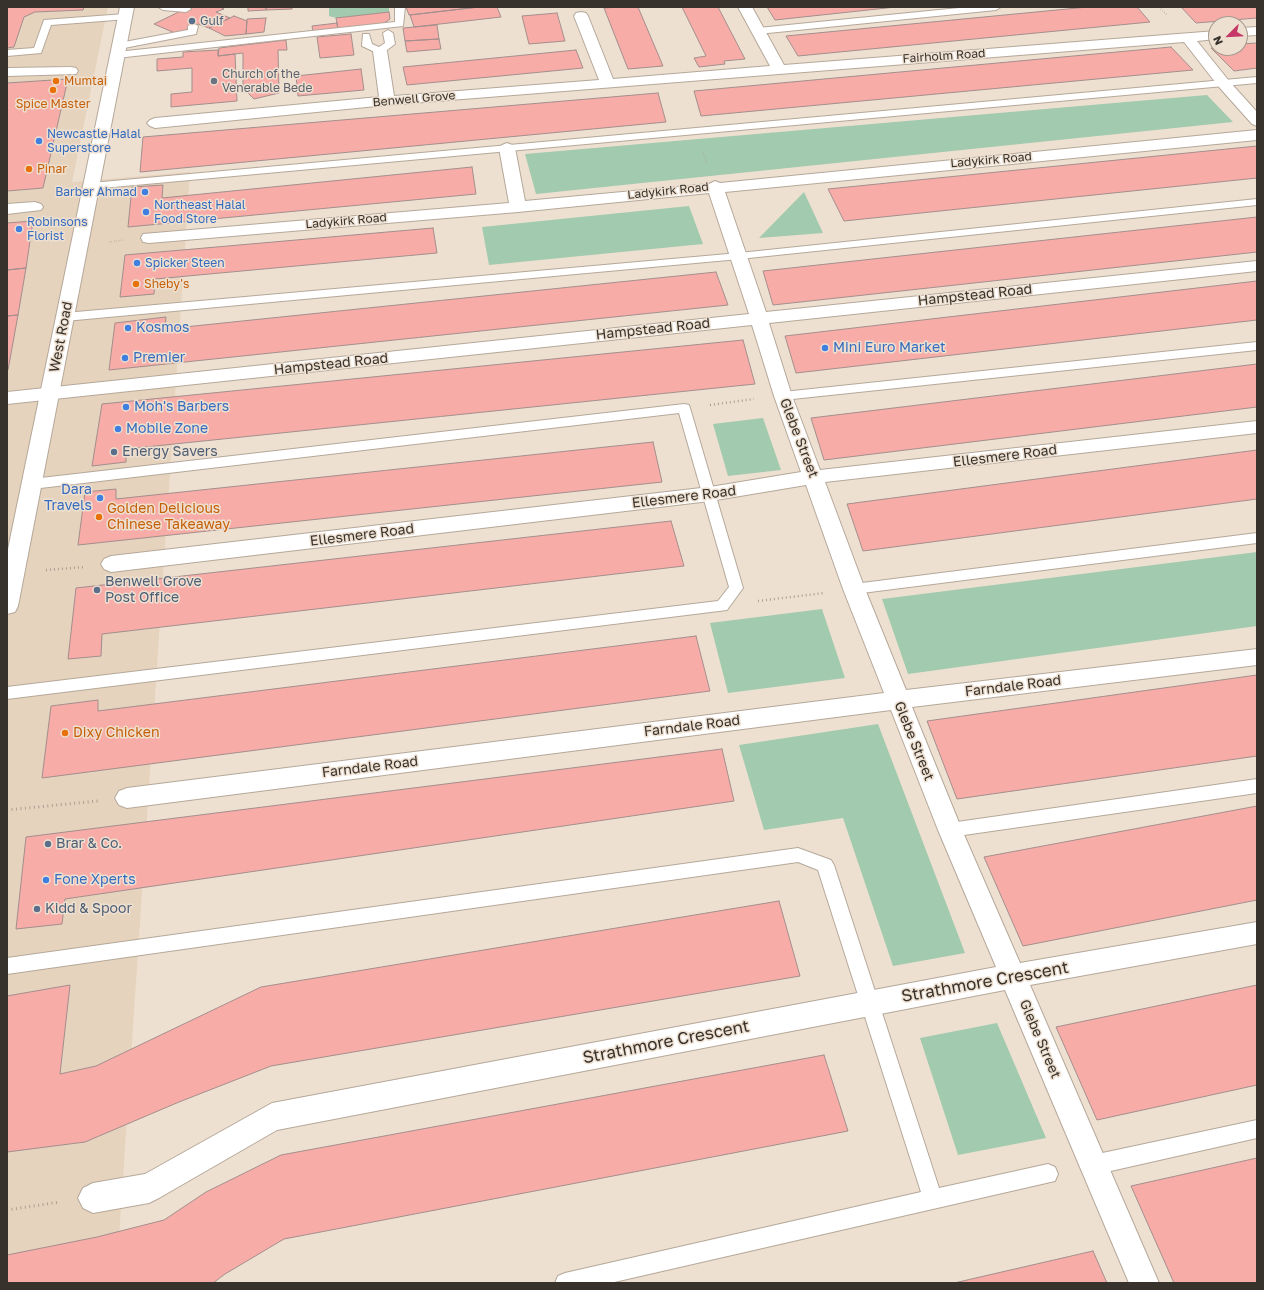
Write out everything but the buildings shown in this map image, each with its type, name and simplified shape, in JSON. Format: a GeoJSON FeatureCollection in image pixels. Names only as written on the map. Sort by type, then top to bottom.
{"type":"FeatureCollection","features":[{"type":"Feature","properties":{"kind":"street"},"geometry":{"type":"LineString","coordinates":[[745,7],[779,69]]}},
{"type":"Feature","properties":{"kind":"street","name":"West Road"},"geometry":{"type":"LineString","coordinates":[[7,606],[126,12]]}},
{"type":"Feature","properties":{"kind":"street"},"geometry":{"type":"LineString","coordinates":[[581,16],[608,84]]}},
{"type":"Feature","properties":{"kind":"street","name":"Fairholm Road"},"geometry":{"type":"LineString","coordinates":[[673,79],[779,69],[1208,36]]}},
{"type":"Feature","properties":{"kind":"street"},"geometry":{"type":"LineString","coordinates":[[1188,38],[1224,84],[1257,121]]}},
{"type":"Feature","properties":{"kind":"street"},"geometry":{"type":"LineString","coordinates":[[380,51],[387,101]]}},
{"type":"Feature","properties":{"kind":"street"},"geometry":{"type":"LineString","coordinates":[[7,72],[71,71]]}},
{"type":"Feature","properties":{"kind":"street","name":"Benwell Grove"},"geometry":{"type":"LineString","coordinates":[[155,123],[387,101],[673,79]]}},
{"type":"Feature","properties":{"kind":"street","name":"Ladykirk Road"},"geometry":{"type":"LineString","coordinates":[[149,238],[518,207],[715,186],[1257,135]]}},
{"type":"Feature","properties":{"kind":"street"},"geometry":{"type":"LineString","coordinates":[[507,148],[518,207]]}},
{"type":"Feature","properties":{"kind":"street","name":"Glebe Street"},"geometry":{"type":"LineString","coordinates":[[715,186],[739,256],[782,396],[814,477],[854,589],[950,830],[1144,1283]]}},
{"type":"Feature","properties":{"kind":"street"},"geometry":{"type":"LineString","coordinates":[[7,209],[35,207]]}},
{"type":"Feature","properties":{"kind":"street","name":"Hampstead Road"},"geometry":{"type":"LineString","coordinates":[[7,398],[1257,266]]}},
{"type":"Feature","properties":{"kind":"street","name":"Ellesmere Road"},"geometry":{"type":"LineString","coordinates":[[111,564],[710,494],[814,477],[1257,427]]}},
{"type":"Feature","properties":{"kind":"street","name":"Farndale Road"},"geometry":{"type":"LineString","coordinates":[[127,798],[898,700],[1257,657]]}},
{"type":"Feature","properties":{"kind":"street","name":"Strathmore Crescent"},"geometry":{"type":"LineString","coordinates":[[93,1198],[149,1188],[272,1117],[1013,976],[1257,933]]}},
{"type":"Feature","properties":{"kind":"lane"},"geometry":{"type":"LineString","coordinates":[[163,7],[186,8]]}},
{"type":"Feature","properties":{"kind":"lane"},"geometry":{"type":"LineString","coordinates":[[117,56],[400,24],[400,7]]}},
{"type":"Feature","properties":{"kind":"lane"},"geometry":{"type":"LineString","coordinates":[[758,31],[996,7]]}},
{"type":"Feature","properties":{"kind":"lane"},"geometry":{"type":"LineString","coordinates":[[7,53],[38,51],[47,22],[126,12]]}},
{"type":"Feature","properties":{"kind":"lane"},"geometry":{"type":"LineString","coordinates":[[117,56],[193,32],[193,26]]}},
{"type":"Feature","properties":{"kind":"lane"},"geometry":{"type":"LineString","coordinates":[[366,36],[367,46],[380,51],[390,44],[388,34]]}},
{"type":"Feature","properties":{"kind":"lane"},"geometry":{"type":"LineString","coordinates":[[91,186],[1257,80]]}},
{"type":"Feature","properties":{"kind":"lane"},"geometry":{"type":"LineString","coordinates":[[65,317],[739,256],[1257,202]]}},
{"type":"Feature","properties":{"kind":"lane"},"geometry":{"type":"LineString","coordinates":[[782,396],[1257,346]]}},
{"type":"Feature","properties":{"kind":"lane"},"geometry":{"type":"LineString","coordinates":[[7,694],[722,606],[736,588],[684,408],[32,484]]}},
{"type":"Feature","properties":{"kind":"lane"},"geometry":{"type":"LineString","coordinates":[[854,589],[1257,538]]}},
{"type":"Feature","properties":{"kind":"lane"},"geometry":{"type":"LineString","coordinates":[[950,830],[1257,786]]}},
{"type":"Feature","properties":{"kind":"lane"},"geometry":{"type":"LineString","coordinates":[[7,966],[798,855],[825,865],[871,1003],[933,1199]]}},
{"type":"Feature","properties":{"kind":"lane"},"geometry":{"type":"LineString","coordinates":[[1093,1165],[1257,1129]]}},
{"type":"Feature","properties":{"kind":"lane"},"geometry":{"type":"LineString","coordinates":[[565,1283],[1048,1174]]}},
{"type":"Feature","properties":{"kind":"path"},"geometry":{"type":"LineString","coordinates":[[79,245],[149,238]]}},
{"type":"Feature","properties":{"kind":"path"},"geometry":{"type":"LineString","coordinates":[[684,408],[782,396]]}},
{"type":"Feature","properties":{"kind":"path"},"geometry":{"type":"LineString","coordinates":[[14,573],[111,564]]}},
{"type":"Feature","properties":{"kind":"path"},"geometry":{"type":"LineString","coordinates":[[722,606],[854,589]]}},
{"type":"Feature","properties":{"kind":"path"},"geometry":{"type":"LineString","coordinates":[[7,810],[127,798]]}},
{"type":"Feature","properties":{"kind":"path"},"geometry":{"type":"LineString","coordinates":[[7,1210],[93,1198]]}},
{"type":"Feature","properties":{"kind":"shaded area"},"geometry":{"type":"Polygon","coordinates":[[[7,7],[108,7],[72,182],[190,172],[116,1283],[7,1283],[7,7]]]}},
{"type":"Feature","properties":{"kind":"green space"},"geometry":{"type":"Polygon","coordinates":[[[329,7],[389,7],[389,12],[336,18],[329,16],[329,7]]]}},
{"type":"Feature","properties":{"kind":"green space"},"geometry":{"type":"Polygon","coordinates":[[[1207,95],[1233,122],[536,194],[525,154],[1207,95]]]}},
{"type":"Feature","properties":{"kind":"green space"},"geometry":{"type":"Polygon","coordinates":[[[804,192],[823,233],[759,238],[804,192]]]}},
{"type":"Feature","properties":{"kind":"green space"},"geometry":{"type":"Polygon","coordinates":[[[689,206],[703,244],[489,265],[482,227],[689,206]]]}},
{"type":"Feature","properties":{"kind":"green space"},"geometry":{"type":"Polygon","coordinates":[[[763,418],[781,470],[728,476],[713,424],[763,418]]]}},
{"type":"Feature","properties":{"kind":"green space"},"geometry":{"type":"Polygon","coordinates":[[[1257,552],[1257,626],[908,674],[882,599],[1257,552]]]}},
{"type":"Feature","properties":{"kind":"green space"},"geometry":{"type":"Polygon","coordinates":[[[822,609],[845,678],[728,693],[710,623],[822,609]]]}},
{"type":"Feature","properties":{"kind":"green space"},"geometry":{"type":"Polygon","coordinates":[[[878,724],[965,953],[893,966],[843,818],[764,830],[739,745],[878,724]]]}},
{"type":"Feature","properties":{"kind":"green space"},"geometry":{"type":"Polygon","coordinates":[[[997,1023],[1046,1138],[958,1155],[920,1038],[997,1023]]]}},
{"type":"Feature","properties":{"kind":"place","name":"Gulf"},"geometry":{"type":"Point","coordinates":[192,21]}},
{"type":"Feature","properties":{"kind":"place","name":"Mumtai"},"geometry":{"type":"Point","coordinates":[56,81]}},
{"type":"Feature","properties":{"kind":"place","name":"Church of the Venerable Bede"},"geometry":{"type":"Point","coordinates":[214,81]}},
{"type":"Feature","properties":{"kind":"place","name":"Spice Master"},"geometry":{"type":"Point","coordinates":[53,90]}},
{"type":"Feature","properties":{"kind":"place","name":"Newcastle Halal Superstore"},"geometry":{"type":"Point","coordinates":[39,141]}},
{"type":"Feature","properties":{"kind":"place","name":"Pinar"},"geometry":{"type":"Point","coordinates":[29,169]}},
{"type":"Feature","properties":{"kind":"place","name":"Barber Ahmad"},"geometry":{"type":"Point","coordinates":[145,192]}},
{"type":"Feature","properties":{"kind":"place","name":"Northeast Halal Food Store"},"geometry":{"type":"Point","coordinates":[146,212]}},
{"type":"Feature","properties":{"kind":"place","name":"Robinsons Florist"},"geometry":{"type":"Point","coordinates":[19,229]}},
{"type":"Feature","properties":{"kind":"place","name":"Spicker Steen"},"geometry":{"type":"Point","coordinates":[137,263]}},
{"type":"Feature","properties":{"kind":"place","name":"Sheby's"},"geometry":{"type":"Point","coordinates":[136,284]}},
{"type":"Feature","properties":{"kind":"place","name":"Kosmos"},"geometry":{"type":"Point","coordinates":[128,328]}},
{"type":"Feature","properties":{"kind":"place","name":"Mini Euro Market"},"geometry":{"type":"Point","coordinates":[825,348]}},
{"type":"Feature","properties":{"kind":"place","name":"Premier"},"geometry":{"type":"Point","coordinates":[125,358]}},
{"type":"Feature","properties":{"kind":"place","name":"Moh's Barbers"},"geometry":{"type":"Point","coordinates":[126,407]}},
{"type":"Feature","properties":{"kind":"place","name":"Mobile Zone"},"geometry":{"type":"Point","coordinates":[118,429]}},
{"type":"Feature","properties":{"kind":"place","name":"Energy Savers"},"geometry":{"type":"Point","coordinates":[114,452]}},
{"type":"Feature","properties":{"kind":"place","name":"Dara Travels"},"geometry":{"type":"Point","coordinates":[100,498]}},
{"type":"Feature","properties":{"kind":"place","name":"Golden Delicious Chinese Takeaway"},"geometry":{"type":"Point","coordinates":[99,517]}},
{"type":"Feature","properties":{"kind":"place","name":"Benwell Grove Post Office"},"geometry":{"type":"Point","coordinates":[97,590]}},
{"type":"Feature","properties":{"kind":"place","name":"Dixy Chicken"},"geometry":{"type":"Point","coordinates":[65,733]}},
{"type":"Feature","properties":{"kind":"place","name":"Brar & Co."},"geometry":{"type":"Point","coordinates":[48,844]}},
{"type":"Feature","properties":{"kind":"place","name":"Fone Xperts"},"geometry":{"type":"Point","coordinates":[46,880]}},
{"type":"Feature","properties":{"kind":"place","name":"Kidd & Spoor"},"geometry":{"type":"Point","coordinates":[37,909]}}]}
